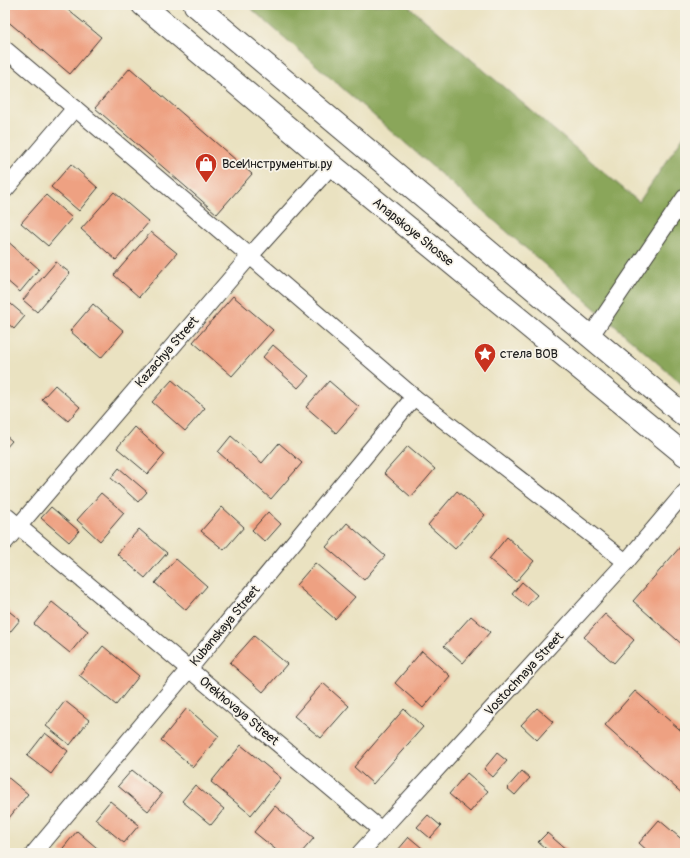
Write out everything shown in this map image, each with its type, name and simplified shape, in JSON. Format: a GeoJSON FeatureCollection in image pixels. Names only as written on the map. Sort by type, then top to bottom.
{"type":"FeatureCollection","features":[{"type":"Feature","properties":{"kind":"main road","name":"Anapskoye Shosse"},"geometry":{"type":"LineString","coordinates":[[143,5],[332,165],[685,455]]}},
{"type":"Feature","properties":{"kind":"main road"},"geometry":{"type":"LineString","coordinates":[[195,5],[685,416]]}},
{"type":"Feature","properties":{"kind":"street"},"geometry":{"type":"LineString","coordinates":[[5,49],[414,397],[626,562]]}},
{"type":"Feature","properties":{"kind":"street"},"geometry":{"type":"LineString","coordinates":[[5,190],[75,108]]}},
{"type":"Feature","properties":{"kind":"street","name":"Kazachya Street"},"geometry":{"type":"LineString","coordinates":[[5,542],[250,256],[332,165]]}},
{"type":"Feature","properties":{"kind":"street"},"geometry":{"type":"LineString","coordinates":[[590,337],[685,197]]}},
{"type":"Feature","properties":{"kind":"street","name":"Kubanskaya Street"},"geometry":{"type":"LineString","coordinates":[[34,853],[189,669],[414,397]]}},
{"type":"Feature","properties":{"kind":"street","name":"Vostochnaya Street"},"geometry":{"type":"LineString","coordinates":[[360,853],[626,562],[685,492]]}},
{"type":"Feature","properties":{"kind":"street","name":"Orekhovaya Street"},"geometry":{"type":"LineString","coordinates":[[5,515],[381,830]]}},
{"type":"Feature","properties":{"kind":"green space"},"geometry":{"type":"Polygon","coordinates":[[[247,5],[407,5],[639,202],[685,134],[685,387],[247,5]]]}},
{"type":"Feature","properties":{"kind":"building"},"geometry":{"type":"Polygon","coordinates":[[[5,5],[62,5],[101,37],[70,74],[5,19],[5,5]]]}},
{"type":"Feature","properties":{"kind":"building"},"geometry":{"type":"Polygon","coordinates":[[[130,68],[252,174],[217,214],[95,108],[130,68]]]}},
{"type":"Feature","properties":{"kind":"building"},"geometry":{"type":"Polygon","coordinates":[[[71,164],[98,188],[79,211],[51,187],[71,164]]]}},
{"type":"Feature","properties":{"kind":"building"},"geometry":{"type":"Polygon","coordinates":[[[114,192],[149,222],[116,260],[81,229],[114,192]]]}},
{"type":"Feature","properties":{"kind":"building"},"geometry":{"type":"Polygon","coordinates":[[[46,195],[72,218],[48,246],[21,223],[46,195]]]}},
{"type":"Feature","properties":{"kind":"building"},"geometry":{"type":"Polygon","coordinates":[[[151,232],[177,253],[139,297],[114,275],[151,232]]]}},
{"type":"Feature","properties":{"kind":"building"},"geometry":{"type":"Polygon","coordinates":[[[5,239],[39,269],[20,292],[5,279],[5,239]]]}},
{"type":"Feature","properties":{"kind":"building"},"geometry":{"type":"Polygon","coordinates":[[[56,262],[70,273],[37,312],[23,300],[56,262]]]}},
{"type":"Feature","properties":{"kind":"building"},"geometry":{"type":"Polygon","coordinates":[[[233,296],[273,330],[232,376],[193,342],[233,296]]]}},
{"type":"Feature","properties":{"kind":"building"},"geometry":{"type":"Polygon","coordinates":[[[5,299],[25,316],[14,329],[5,321],[5,299]]]}},
{"type":"Feature","properties":{"kind":"building"},"geometry":{"type":"Polygon","coordinates":[[[93,304],[124,331],[101,358],[70,331],[93,304]]]}},
{"type":"Feature","properties":{"kind":"building"},"geometry":{"type":"Polygon","coordinates":[[[273,345],[309,376],[298,388],[263,357],[273,345]]]}},
{"type":"Feature","properties":{"kind":"building"},"geometry":{"type":"Polygon","coordinates":[[[172,380],[205,408],[185,431],[152,402],[172,380]]]}},
{"type":"Feature","properties":{"kind":"building"},"geometry":{"type":"Polygon","coordinates":[[[329,381],[359,407],[336,433],[306,407],[329,381]]]}},
{"type":"Feature","properties":{"kind":"building"},"geometry":{"type":"Polygon","coordinates":[[[55,385],[80,407],[68,421],[42,399],[55,385]]]}},
{"type":"Feature","properties":{"kind":"building"},"geometry":{"type":"Polygon","coordinates":[[[135,427],[165,454],[148,474],[117,448],[135,427]]]}},
{"type":"Feature","properties":{"kind":"building"},"geometry":{"type":"Polygon","coordinates":[[[5,435],[12,441],[5,449],[5,435]]]}},
{"type":"Feature","properties":{"kind":"building"},"geometry":{"type":"Polygon","coordinates":[[[231,436],[262,463],[279,443],[302,463],[271,499],[218,452],[231,436]]]}},
{"type":"Feature","properties":{"kind":"building"},"geometry":{"type":"Polygon","coordinates":[[[408,446],[435,469],[411,497],[384,473],[408,446]]]}},
{"type":"Feature","properties":{"kind":"building"},"geometry":{"type":"Polygon","coordinates":[[[119,468],[147,492],[138,502],[111,478],[119,468]]]}},
{"type":"Feature","properties":{"kind":"building"},"geometry":{"type":"Polygon","coordinates":[[[457,491],[485,515],[455,549],[428,525],[457,491]]]}},
{"type":"Feature","properties":{"kind":"building"},"geometry":{"type":"Polygon","coordinates":[[[101,493],[124,513],[100,541],[77,520],[101,493]]]}},
{"type":"Feature","properties":{"kind":"building"},"geometry":{"type":"Polygon","coordinates":[[[51,507],[79,531],[69,542],[41,518],[51,507]]]}},
{"type":"Feature","properties":{"kind":"building"},"geometry":{"type":"Polygon","coordinates":[[[222,507],[244,527],[224,550],[201,531],[222,507]]]}},
{"type":"Feature","properties":{"kind":"building"},"geometry":{"type":"Polygon","coordinates":[[[268,512],[281,524],[265,542],[252,530],[268,512]]]}},
{"type":"Feature","properties":{"kind":"building"},"geometry":{"type":"Polygon","coordinates":[[[347,523],[385,556],[364,580],[326,547],[347,523]]]}},
{"type":"Feature","properties":{"kind":"building"},"geometry":{"type":"Polygon","coordinates":[[[139,529],[167,553],[145,578],[117,554],[139,529]]]}},
{"type":"Feature","properties":{"kind":"building"},"geometry":{"type":"Polygon","coordinates":[[[507,537],[534,561],[516,582],[489,559],[507,537]]]}},
{"type":"Feature","properties":{"kind":"building"},"geometry":{"type":"Polygon","coordinates":[[[681,546],[685,549],[685,647],[633,601],[681,546]]]}},
{"type":"Feature","properties":{"kind":"building"},"geometry":{"type":"Polygon","coordinates":[[[176,559],[207,586],[186,610],[155,583],[176,559]]]}},
{"type":"Feature","properties":{"kind":"building"},"geometry":{"type":"Polygon","coordinates":[[[315,563],[355,597],[335,619],[296,585],[315,563]]]}},
{"type":"Feature","properties":{"kind":"building"},"geometry":{"type":"Polygon","coordinates":[[[522,582],[537,595],[527,606],[512,594],[522,582]]]}},
{"type":"Feature","properties":{"kind":"building"},"geometry":{"type":"Polygon","coordinates":[[[52,602],[88,631],[70,653],[34,624],[52,602]]]}},
{"type":"Feature","properties":{"kind":"building"},"geometry":{"type":"Polygon","coordinates":[[[5,608],[20,620],[5,638],[5,608]]]}},
{"type":"Feature","properties":{"kind":"building"},"geometry":{"type":"Polygon","coordinates":[[[605,614],[634,640],[614,663],[584,637],[605,614]]]}},
{"type":"Feature","properties":{"kind":"building"},"geometry":{"type":"Polygon","coordinates":[[[471,616],[490,632],[463,663],[444,646],[471,616]]]}},
{"type":"Feature","properties":{"kind":"building"},"geometry":{"type":"Polygon","coordinates":[[[254,636],[287,664],[263,692],[230,663],[254,636]]]}},
{"type":"Feature","properties":{"kind":"building"},"geometry":{"type":"Polygon","coordinates":[[[103,646],[139,676],[116,705],[79,675],[103,646]]]}},
{"type":"Feature","properties":{"kind":"building"},"geometry":{"type":"Polygon","coordinates":[[[422,651],[450,676],[423,708],[395,683],[422,651]]]}},
{"type":"Feature","properties":{"kind":"building"},"geometry":{"type":"Polygon","coordinates":[[[323,683],[349,706],[321,738],[294,716],[323,683]]]}},
{"type":"Feature","properties":{"kind":"building"},"geometry":{"type":"Polygon","coordinates":[[[635,691],[685,734],[685,796],[605,725],[635,691]]]}},
{"type":"Feature","properties":{"kind":"building"},"geometry":{"type":"Polygon","coordinates":[[[65,701],[89,720],[70,745],[46,726],[65,701]]]}},
{"type":"Feature","properties":{"kind":"building"},"geometry":{"type":"Polygon","coordinates":[[[187,708],[219,736],[193,767],[161,740],[187,708]]]}},
{"type":"Feature","properties":{"kind":"building"},"geometry":{"type":"Polygon","coordinates":[[[537,708],[553,722],[537,740],[521,725],[537,708]]]}},
{"type":"Feature","properties":{"kind":"building"},"geometry":{"type":"Polygon","coordinates":[[[404,709],[423,727],[373,784],[354,767],[404,709]]]}},
{"type":"Feature","properties":{"kind":"building"},"geometry":{"type":"Polygon","coordinates":[[[45,733],[68,751],[51,774],[27,756],[45,733]]]}},
{"type":"Feature","properties":{"kind":"building"},"geometry":{"type":"Polygon","coordinates":[[[241,745],[281,778],[251,815],[211,782],[241,745]]]}},
{"type":"Feature","properties":{"kind":"building"},"geometry":{"type":"Polygon","coordinates":[[[497,753],[507,761],[493,777],[484,769],[497,753]]]}},
{"type":"Feature","properties":{"kind":"building"},"geometry":{"type":"Polygon","coordinates":[[[132,770],[162,794],[148,811],[118,786],[132,770]]]}},
{"type":"Feature","properties":{"kind":"building"},"geometry":{"type":"Polygon","coordinates":[[[522,771],[530,778],[515,795],[507,788],[522,771]]]}},
{"type":"Feature","properties":{"kind":"building"},"geometry":{"type":"Polygon","coordinates":[[[467,773],[488,791],[470,812],[449,794],[467,773]]]}},
{"type":"Feature","properties":{"kind":"building"},"geometry":{"type":"Polygon","coordinates":[[[5,775],[28,794],[5,823],[5,775]]]}},
{"type":"Feature","properties":{"kind":"building"},"geometry":{"type":"Polygon","coordinates":[[[195,785],[224,809],[211,825],[182,801],[195,785]]]}},
{"type":"Feature","properties":{"kind":"building"},"geometry":{"type":"Polygon","coordinates":[[[110,801],[139,825],[124,843],[95,819],[110,801]]]}},
{"type":"Feature","properties":{"kind":"building"},"geometry":{"type":"Polygon","coordinates":[[[275,806],[314,838],[301,853],[280,853],[254,832],[275,806]]]}},
{"type":"Feature","properties":{"kind":"building"},"geometry":{"type":"Polygon","coordinates":[[[428,815],[441,826],[430,838],[417,827],[428,815]]]}},
{"type":"Feature","properties":{"kind":"building"},"geometry":{"type":"Polygon","coordinates":[[[659,820],[685,842],[685,851],[683,853],[650,853],[639,843],[659,820]]]}},
{"type":"Feature","properties":{"kind":"building"},"geometry":{"type":"Polygon","coordinates":[[[77,831],[103,853],[59,853],[77,831]]]}},
{"type":"Feature","properties":{"kind":"building"},"geometry":{"type":"Polygon","coordinates":[[[547,833],[567,850],[565,853],[551,853],[538,842],[547,833]]]}},
{"type":"Feature","properties":{"kind":"building"},"geometry":{"type":"Polygon","coordinates":[[[409,837],[428,853],[401,853],[398,850],[409,837]]]}},
{"type":"Feature","properties":{"kind":"place","name":"ВсеИнструменты.ру"},"geometry":{"type":"Point","coordinates":[206,184]}},
{"type":"Feature","properties":{"kind":"place","name":"стела ВОВ"},"geometry":{"type":"Point","coordinates":[485,374]}}]}
